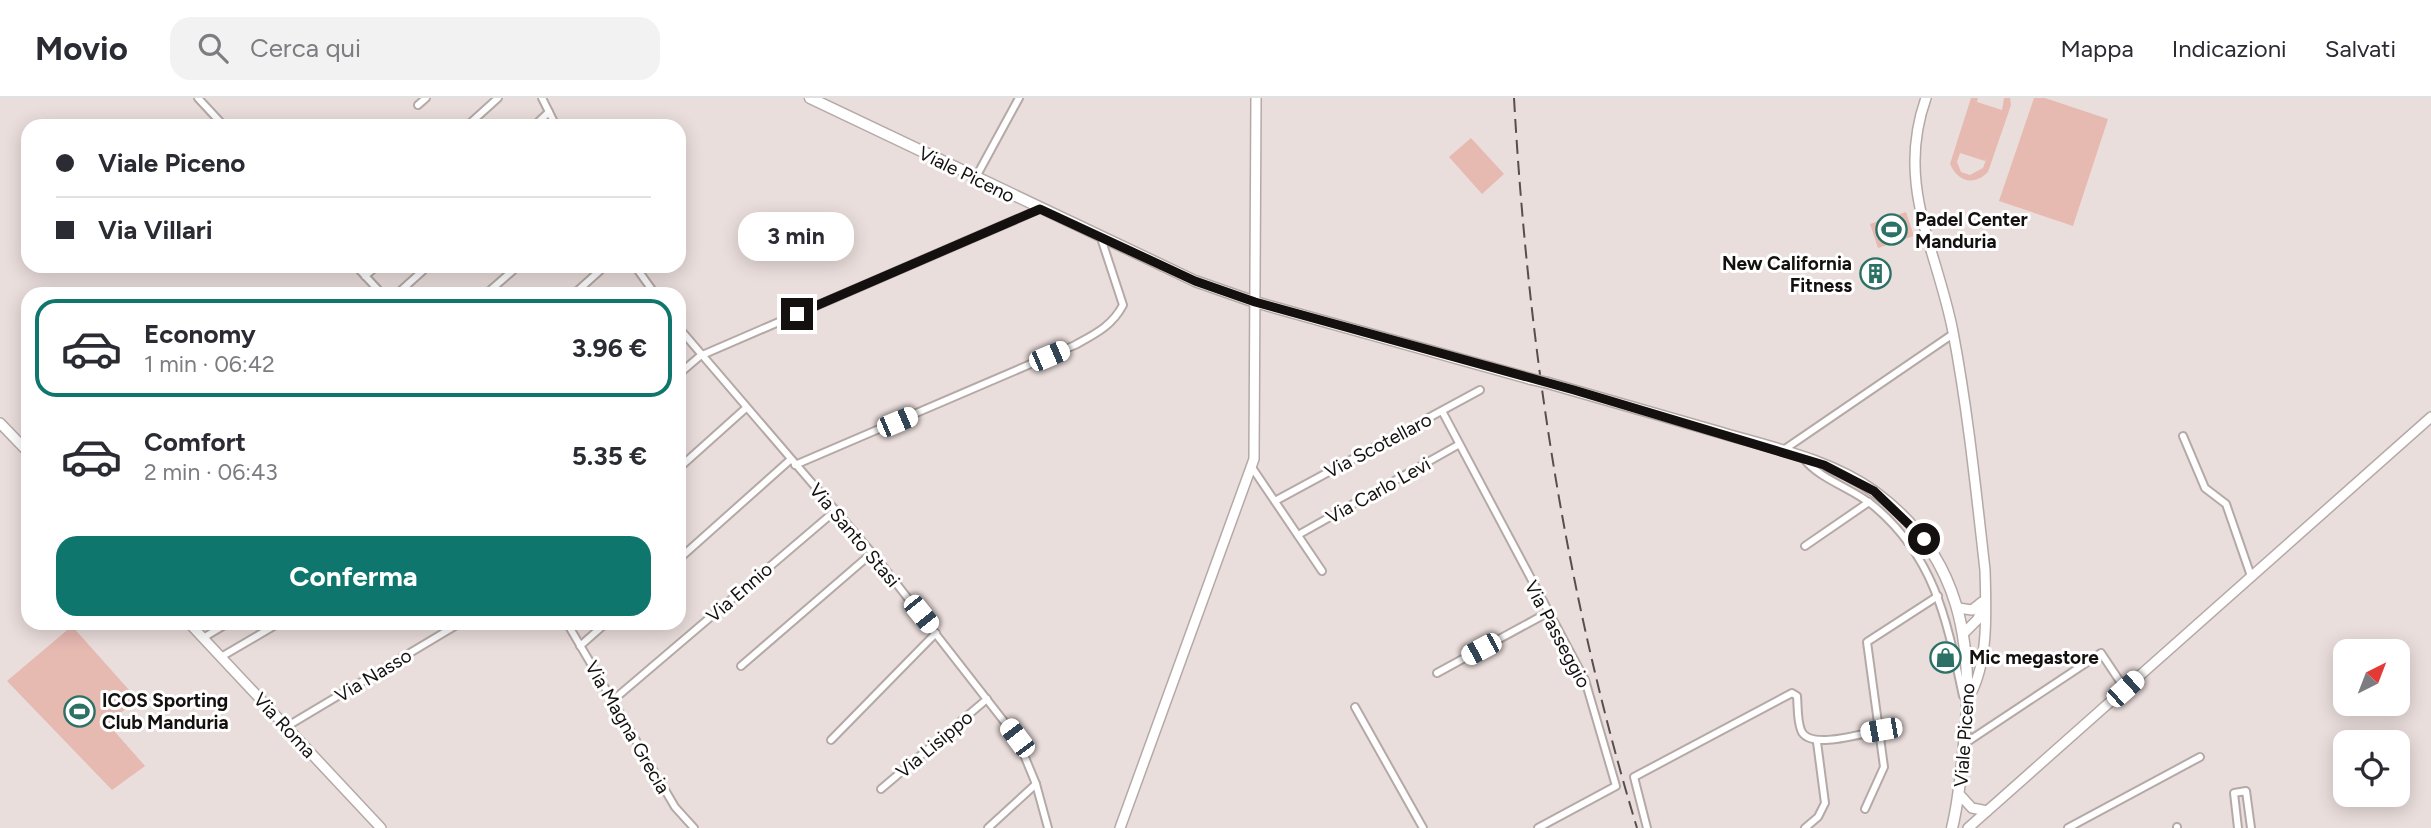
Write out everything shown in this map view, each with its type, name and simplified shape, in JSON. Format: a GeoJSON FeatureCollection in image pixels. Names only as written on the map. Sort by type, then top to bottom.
{"type":"FeatureCollection","features":[{"type":"Feature","properties":{"kind":"main road","name":"Viale Piceno"},"geometry":{"type":"LineString","coordinates":[[810,98],[1195,281],[1255,302],[1782,451],[1849,477],[1889,503],[1924,539],[1938,560],[1958,608],[1965,635],[1970,695],[1959,799],[1959,828]]}},
{"type":"Feature","properties":{"kind":"main road"},"geometry":{"type":"LineString","coordinates":[[1120,828],[1251,466],[1256,98]]}},
{"type":"Feature","properties":{"kind":"main road"},"geometry":{"type":"LineString","coordinates":[[1926,98],[1919,116],[1913,174],[1917,203],[1953,334],[1972,457],[1984,598],[1984,628],[1976,683],[1970,695]]}},
{"type":"Feature","properties":{"kind":"main road"},"geometry":{"type":"LineString","coordinates":[[1968,828],[2431,417]]}},
{"type":"Feature","properties":{"kind":"main road"},"geometry":{"type":"LineString","coordinates":[[0,423],[21,445]]}},
{"type":"Feature","properties":{"kind":"main road"},"geometry":{"type":"LineString","coordinates":[[1958,608],[1972,610],[1984,598]]}},
{"type":"Feature","properties":{"kind":"main road"},"geometry":{"type":"LineString","coordinates":[[1965,635],[1978,619],[1984,598]]}},
{"type":"Feature","properties":{"kind":"main road"},"geometry":{"type":"LineString","coordinates":[[1965,635],[1975,636],[1984,628]]}},
{"type":"Feature","properties":{"kind":"main road","name":"Via Roma"},"geometry":{"type":"LineString","coordinates":[[196,630],[381,828]]}},
{"type":"Feature","properties":{"kind":"main road","name":"Viale Piceno"},"geometry":{"type":"LineString","coordinates":[[1952,828],[1959,799]]}},
{"type":"Feature","properties":{"kind":"main road"},"geometry":{"type":"LineString","coordinates":[[1959,799],[1972,808],[1987,811]]}},
{"type":"Feature","properties":{"kind":"main road"},"geometry":{"type":"LineString","coordinates":[[1975,828],[1987,811]]}},
{"type":"Feature","properties":{"kind":"street"},"geometry":{"type":"LineString","coordinates":[[198,98],[218,119]]}},
{"type":"Feature","properties":{"kind":"street"},"geometry":{"type":"LineString","coordinates":[[418,106],[426,98]]}},
{"type":"Feature","properties":{"kind":"street"},"geometry":{"type":"LineString","coordinates":[[475,119],[498,98]]}},
{"type":"Feature","properties":{"kind":"street"},"geometry":{"type":"LineString","coordinates":[[542,98],[552,119]]}},
{"type":"Feature","properties":{"kind":"street"},"geometry":{"type":"LineString","coordinates":[[976,177],[1019,98]]}},
{"type":"Feature","properties":{"kind":"street"},"geometry":{"type":"LineString","coordinates":[[542,119],[549,113]]}},
{"type":"Feature","properties":{"kind":"street"},"geometry":{"type":"LineString","coordinates":[[686,368],[700,355],[1040,209]]}},
{"type":"Feature","properties":{"kind":"street"},"geometry":{"type":"LineString","coordinates":[[686,553],[793,463],[1075,345],[1104,328],[1115,319],[1123,305],[1101,238]]}},
{"type":"Feature","properties":{"kind":"street"},"geometry":{"type":"LineString","coordinates":[[362,273],[375,287]]}},
{"type":"Feature","properties":{"kind":"street"},"geometry":{"type":"LineString","coordinates":[[365,276],[368,273]]}},
{"type":"Feature","properties":{"kind":"street"},"geometry":{"type":"LineString","coordinates":[[405,287],[420,273]]}},
{"type":"Feature","properties":{"kind":"street"},"geometry":{"type":"LineString","coordinates":[[494,287],[510,273]]}},
{"type":"Feature","properties":{"kind":"street"},"geometry":{"type":"LineString","coordinates":[[582,287],[597,273]]}},
{"type":"Feature","properties":{"kind":"street"},"geometry":{"type":"LineString","coordinates":[[1782,451],[1953,334]]}},
{"type":"Feature","properties":{"kind":"street","name":"Via Santo Stasi"},"geometry":{"type":"LineString","coordinates":[[686,337],[872,553],[1017,738],[1036,785],[1048,828]]}},
{"type":"Feature","properties":{"kind":"street","name":"Via Scotellaro"},"geometry":{"type":"LineString","coordinates":[[1275,501],[1480,390]]}},
{"type":"Feature","properties":{"kind":"street"},"geometry":{"type":"LineString","coordinates":[[686,462],[746,408]]}},
{"type":"Feature","properties":{"kind":"street","name":"Via Passeggio"},"geometry":{"type":"LineString","coordinates":[[1442,411],[1547,613],[1585,680],[1616,786],[1538,828]]}},
{"type":"Feature","properties":{"kind":"street"},"geometry":{"type":"LineString","coordinates":[[2183,436],[2205,488],[2226,504],[2251,576]]}},
{"type":"Feature","properties":{"kind":"street","name":"Via Carlo Levi"},"geometry":{"type":"LineString","coordinates":[[1298,535],[1458,445]]}},
{"type":"Feature","properties":{"kind":"street"},"geometry":{"type":"LineString","coordinates":[[1802,458],[1816,470],[1868,502],[1904,536],[1931,575],[1969,708]]}},
{"type":"Feature","properties":{"kind":"street"},"geometry":{"type":"LineString","coordinates":[[1251,466],[1322,571]]}},
{"type":"Feature","properties":{"kind":"street"},"geometry":{"type":"LineString","coordinates":[[1805,546],[1868,502]]}},
{"type":"Feature","properties":{"kind":"street","name":"Via Ennio"},"geometry":{"type":"LineString","coordinates":[[612,701],[835,511]]}},
{"type":"Feature","properties":{"kind":"street"},"geometry":{"type":"LineString","coordinates":[[741,666],[872,553]]}},
{"type":"Feature","properties":{"kind":"street"},"geometry":{"type":"LineString","coordinates":[[1865,809],[1884,767],[1867,642],[1938,596]]}},
{"type":"Feature","properties":{"kind":"street"},"geometry":{"type":"LineString","coordinates":[[1437,673],[1547,613]]}},
{"type":"Feature","properties":{"kind":"street"},"geometry":{"type":"LineString","coordinates":[[203,638],[216,630]]}},
{"type":"Feature","properties":{"kind":"street"},"geometry":{"type":"LineString","coordinates":[[221,657],[267,630]]}},
{"type":"Feature","properties":{"kind":"street","name":"Via Nasso"},"geometry":{"type":"LineString","coordinates":[[286,727],[448,630]]}},
{"type":"Feature","properties":{"kind":"street","name":"Via Magna Grecia"},"geometry":{"type":"LineString","coordinates":[[571,630],[675,807],[694,828]]}},
{"type":"Feature","properties":{"kind":"street"},"geometry":{"type":"LineString","coordinates":[[580,646],[598,630]]}},
{"type":"Feature","properties":{"kind":"street"},"geometry":{"type":"LineString","coordinates":[[831,740],[936,632]]}},
{"type":"Feature","properties":{"kind":"street"},"geometry":{"type":"LineString","coordinates":[[1964,744],[2101,653],[2125,689]]}},
{"type":"Feature","properties":{"kind":"street"},"geometry":{"type":"LineString","coordinates":[[1647,828],[1634,777],[1792,693],[1797,696],[1801,732],[1805,738],[1817,742],[1881,730]]}},
{"type":"Feature","properties":{"kind":"street","name":"Via Lisippo"},"geometry":{"type":"LineString","coordinates":[[881,789],[987,699]]}},
{"type":"Feature","properties":{"kind":"street"},"geometry":{"type":"LineString","coordinates":[[1355,706],[1423,828]]}},
{"type":"Feature","properties":{"kind":"street"},"geometry":{"type":"LineString","coordinates":[[1805,828],[1818,817],[1825,803],[1817,742]]}},
{"type":"Feature","properties":{"kind":"street"},"geometry":{"type":"LineString","coordinates":[[2068,828],[2200,757]]}},
{"type":"Feature","properties":{"kind":"street"},"geometry":{"type":"LineString","coordinates":[[989,828],[1036,785]]}},
{"type":"Feature","properties":{"kind":"street"},"geometry":{"type":"LineString","coordinates":[[2238,828],[2234,793],[2246,791],[2251,828]]}},
{"type":"Feature","properties":{"kind":"shaded area"},"geometry":{"type":"Polygon","coordinates":[[[1971,98],[1978,98],[1977,102],[2002,110],[2004,98],[2010,98],[2011,105],[1988,172],[1977,179],[1967,180],[1957,175],[1950,164],[1971,98]],[[1960,153],[1957,162],[1961,172],[1970,175],[1983,168],[1987,157],[1985,161],[1960,153]]]}},
{"type":"Feature","properties":{"kind":"shaded area"},"geometry":{"type":"Polygon","coordinates":[[[2034,98],[2045,98],[2108,119],[2073,226],[1999,201],[2034,98]]]}},
{"type":"Feature","properties":{"kind":"shaded area"},"geometry":{"type":"Polygon","coordinates":[[[1471,138],[1504,174],[1482,194],[1449,157],[1471,138]]]}},
{"type":"Feature","properties":{"kind":"shaded area","name":"Padel Center Manduria"},"geometry":{"type":"Polygon","coordinates":[[[1906,212],[1914,236],[1878,248],[1870,224],[1906,212]]]}},
{"type":"Feature","properties":{"kind":"shaded area","name":"ICOS Sporting Club Manduria"},"geometry":{"type":"Polygon","coordinates":[[[67,630],[76,630],[137,699],[108,724],[145,766],[112,790],[7,681],[67,630]]]}},
{"type":"Feature","properties":{"kind":"railway"},"geometry":{"type":"LineString","coordinates":[[1514,98],[1529,283],[1554,467],[1589,649],[1637,828]]}},
{"type":"Feature","properties":{"kind":"place","name":"Padel Center Manduria"},"geometry":{"type":"Point","coordinates":[1892,230]}},
{"type":"Feature","properties":{"kind":"place","name":"New California Fitness"},"geometry":{"type":"Point","coordinates":[1875,274]}},
{"type":"Feature","properties":{"kind":"place","name":"Mic megastore"},"geometry":{"type":"Point","coordinates":[1946,657]}},
{"type":"Feature","properties":{"kind":"place","name":"ICOS Sporting Club Manduria"},"geometry":{"type":"Point","coordinates":[79,711]}},
{"type":"Feature","properties":{"kind":"route"},"geometry":{"type":"LineString","coordinates":[[797,314],[1040,209],[1195,281],[1255,302],[1574,390],[1824,465],[1874,491],[1924,539]]}}]}
